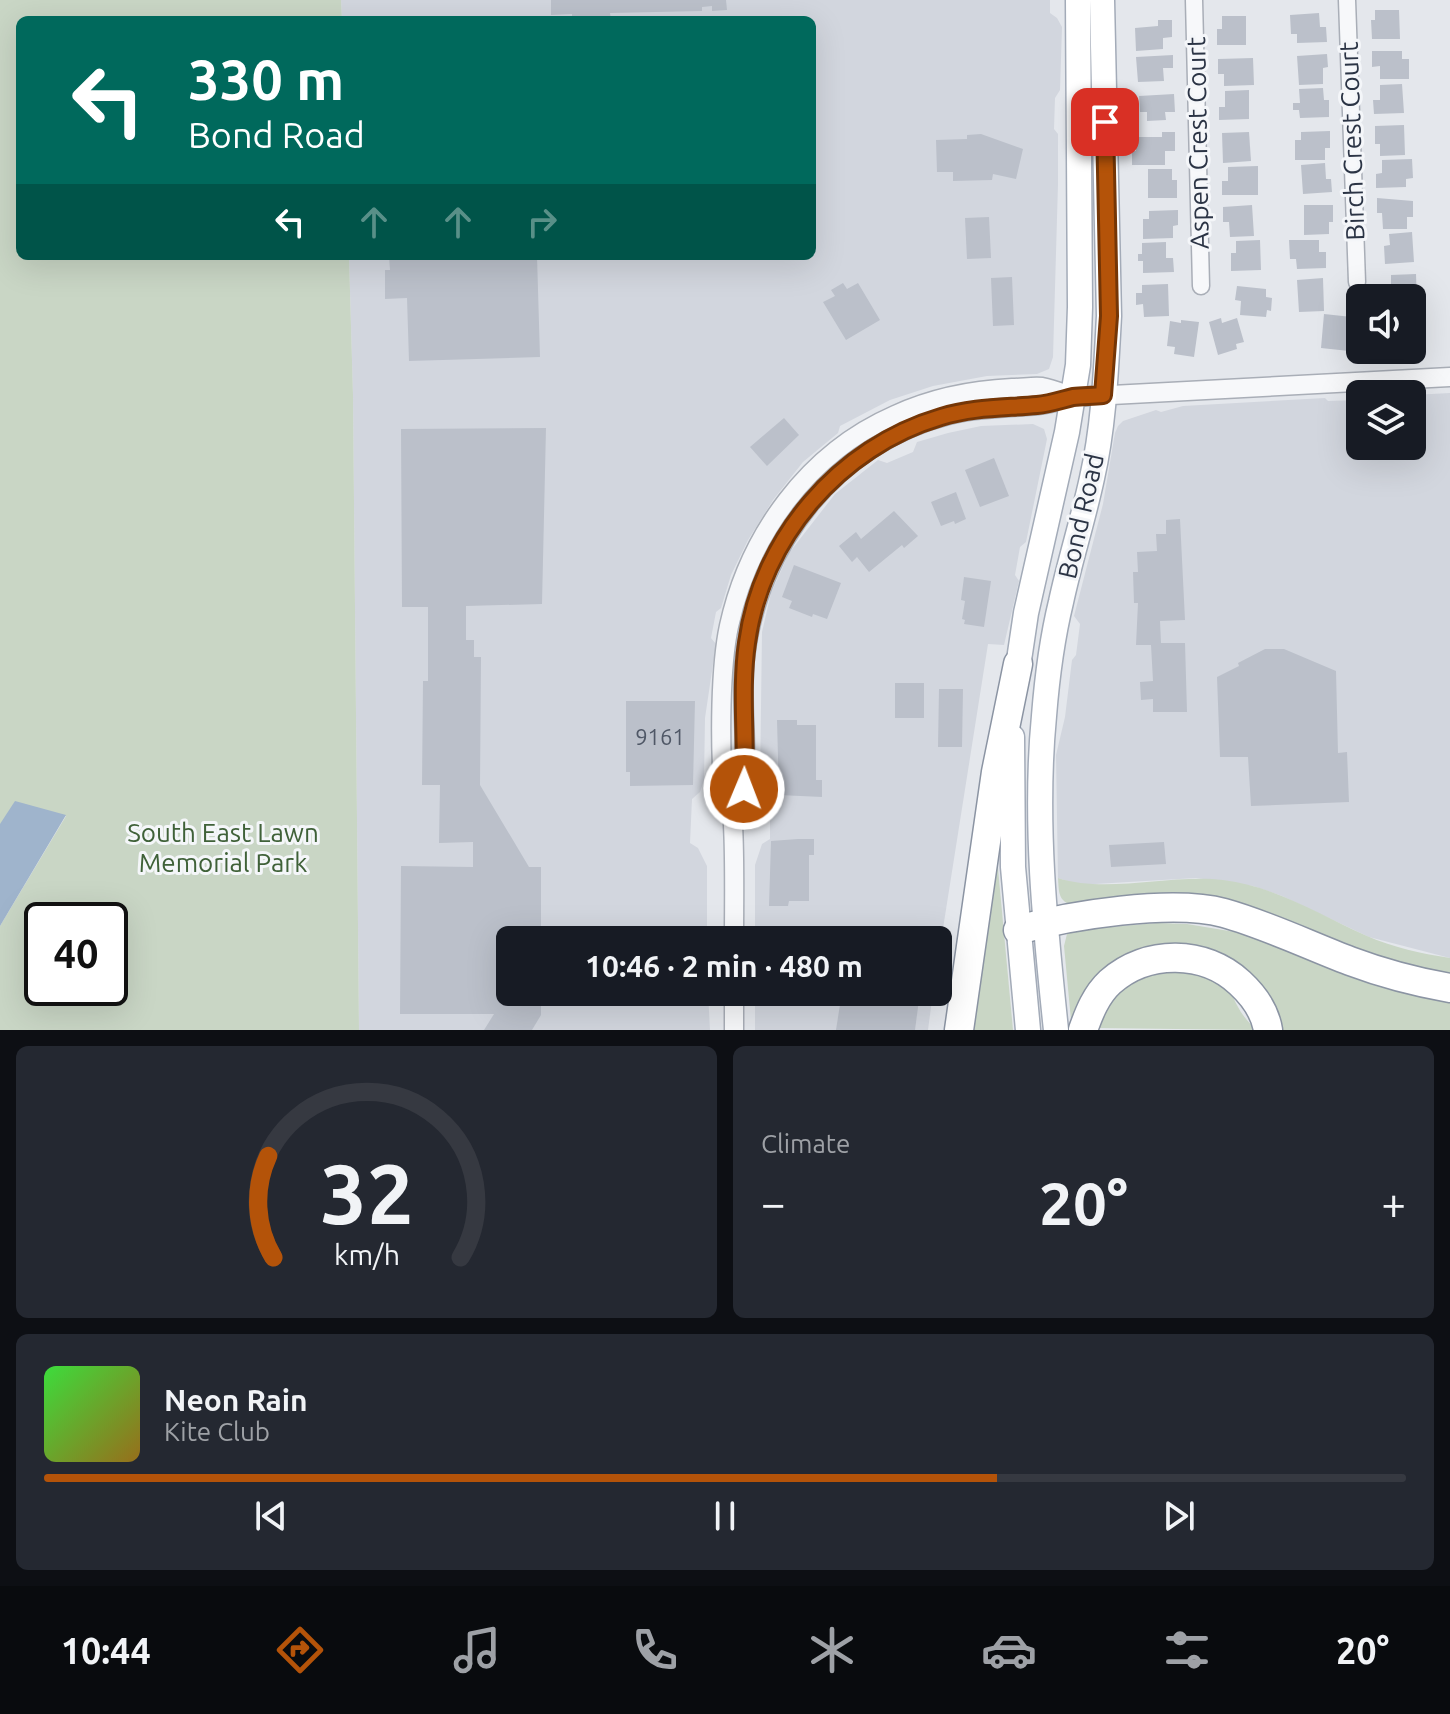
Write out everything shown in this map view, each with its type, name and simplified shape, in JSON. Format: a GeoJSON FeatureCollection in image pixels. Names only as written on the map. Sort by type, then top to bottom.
{"type":"FeatureCollection","features":[{"type":"Feature","properties":{"kind":"highway"},"geometry":{"type":"LineString","coordinates":[[959,1030],[1000,744],[1018,664]]}},
{"type":"Feature","properties":{"kind":"highway"},"geometry":{"type":"LineString","coordinates":[[1032,926],[1131,911],[1183,908],[1221,913],[1351,962],[1450,988]]}},
{"type":"Feature","properties":{"kind":"highway"},"geometry":{"type":"LineString","coordinates":[[1083,1030],[1090,1008],[1110,982],[1136,965],[1167,957],[1199,960],[1229,973],[1252,995],[1268,1030]]}},
{"type":"Feature","properties":{"kind":"main road","name":"Bond Road"},"geometry":{"type":"LineString","coordinates":[[1056,1030],[1032,926],[1013,867],[1011,762],[1018,664],[1036,566],[1074,397],[1080,307],[1078,0]]}},
{"type":"Feature","properties":{"kind":"main road","name":"Bond Road"},"geometry":{"type":"LineString","coordinates":[[1032,926],[1044,715],[1060,604],[1093,475],[1109,316],[1102,0]]}},
{"type":"Feature","properties":{"kind":"main road"},"geometry":{"type":"LineString","coordinates":[[1028,1030],[1032,926]]}},
{"type":"Feature","properties":{"kind":"street","name":"Aspen Crest Court"},"geometry":{"type":"LineString","coordinates":[[1194,0],[1201,286]]}},
{"type":"Feature","properties":{"kind":"street","name":"Birch Crest Court"},"geometry":{"type":"LineString","coordinates":[[1347,0],[1357,282]]}},
{"type":"Feature","properties":{"kind":"street"},"geometry":{"type":"LineString","coordinates":[[733,820],[744,785],[744,665],[762,582],[788,532],[816,496],[876,447],[938,417],[971,410],[1041,405],[1074,397],[1450,377]]}},
{"type":"Feature","properties":{"kind":"street"},"geometry":{"type":"LineString","coordinates":[[734,926],[733,820],[723,784],[724,669],[729,627],[741,582],[757,545],[776,514],[799,486],[842,445],[867,428],[911,407],[987,389],[1042,387],[1074,397]]}},
{"type":"Feature","properties":{"kind":"street"},"geometry":{"type":"LineString","coordinates":[[788,532],[785,523],[788,514],[838,461],[842,445]]}},
{"type":"Feature","properties":{"kind":"street"},"geometry":{"type":"LineString","coordinates":[[734,1006],[734,1030]]}},
{"type":"Feature","properties":{"kind":"shaded area"},"geometry":{"type":"Polygon","coordinates":[[[341,0],[1050,0],[1050,13],[1062,27],[1060,90],[1055,98],[1058,184],[1053,357],[1049,369],[1037,374],[987,376],[933,386],[890,400],[840,426],[838,433],[803,462],[773,500],[748,540],[731,575],[721,608],[716,612],[711,638],[716,644],[705,718],[704,780],[700,792],[692,799],[690,843],[698,848],[707,866],[707,926],[496,926],[496,1006],[709,1006],[710,1030],[359,1030],[349,260],[816,260],[816,16],[342,16],[341,0]]]}},
{"type":"Feature","properties":{"kind":"shaded area"},"geometry":{"type":"Polygon","coordinates":[[[1450,393],[1450,958],[1369,937],[1282,896],[1253,886],[1196,878],[1078,885],[1058,878],[1056,755],[1065,717],[1072,660],[1076,655],[1080,624],[1074,616],[1103,504],[1118,426],[1123,421],[1156,410],[1161,412],[1183,406],[1325,398],[1328,401],[1346,400],[1346,460],[1426,460],[1426,394],[1450,393]]]}},
{"type":"Feature","properties":{"kind":"shaded area"},"geometry":{"type":"Polygon","coordinates":[[[1033,424],[1044,429],[1047,439],[1026,542],[1020,547],[1015,575],[1019,581],[1004,645],[988,644],[943,926],[755,926],[755,865],[762,844],[770,839],[770,799],[760,782],[762,632],[771,593],[789,553],[835,494],[878,460],[887,463],[913,452],[917,442],[981,426],[1033,424]]]}},
{"type":"Feature","properties":{"kind":"shaded area"},"geometry":{"type":"Polygon","coordinates":[[[755,1006],[931,1006],[928,1030],[755,1030],[755,1006]]]}},
{"type":"Feature","properties":{"kind":"green space","name":"South East Lawn Memorial Park"},"geometry":{"type":"Polygon","coordinates":[[[0,0],[341,0],[342,16],[16,16],[16,260],[349,260],[359,1030],[0,1030],[0,926],[66,816],[0,824],[0,0]]]}},
{"type":"Feature","properties":{"kind":"green space"},"geometry":{"type":"Polygon","coordinates":[[[996,847],[1013,1030],[966,1030],[996,847]]]}},
{"type":"Feature","properties":{"kind":"green space"},"geometry":{"type":"Polygon","coordinates":[[[1058,878],[1097,884],[1182,879],[1242,883],[1297,902],[1377,940],[1450,958],[1450,978],[1396,967],[1278,919],[1074,906],[1062,899],[1058,878]]]}},
{"type":"Feature","properties":{"kind":"green space"},"geometry":{"type":"Polygon","coordinates":[[[1157,923],[1187,924],[1241,933],[1367,977],[1450,997],[1450,1030],[1280,1030],[1266,998],[1157,949],[1078,1021],[1071,1020],[1064,946],[1067,934],[1074,930],[1157,923]]]}},
{"type":"Feature","properties":{"kind":"green space"},"geometry":{"type":"Polygon","coordinates":[[[1184,970],[1212,977],[1230,988],[1241,1012],[1258,1030],[1095,1028],[1113,1001],[1130,984],[1152,974],[1184,970]]]}},
{"type":"Feature","properties":{"kind":"water"},"geometry":{"type":"Polygon","coordinates":[[[15,801],[66,815],[0,926],[0,824],[15,801]]]}},
{"type":"Feature","properties":{"kind":"building"},"geometry":{"type":"Polygon","coordinates":[[[551,0],[726,0],[727,10],[712,11],[712,6],[702,7],[702,11],[610,13],[610,16],[551,15],[551,0]]]}},
{"type":"Feature","properties":{"kind":"building"},"geometry":{"type":"Polygon","coordinates":[[[1375,10],[1399,10],[1400,39],[1372,39],[1371,20],[1375,20],[1375,10]]]}},
{"type":"Feature","properties":{"kind":"building"},"geometry":{"type":"Polygon","coordinates":[[[1319,13],[1320,27],[1326,27],[1327,42],[1297,43],[1297,34],[1291,34],[1290,15],[1319,13]]]}},
{"type":"Feature","properties":{"kind":"building"},"geometry":{"type":"Polygon","coordinates":[[[1222,16],[1246,16],[1246,45],[1217,45],[1217,29],[1222,29],[1222,16]]]}},
{"type":"Feature","properties":{"kind":"building"},"geometry":{"type":"Polygon","coordinates":[[[1158,20],[1172,20],[1172,37],[1163,38],[1163,49],[1136,51],[1135,28],[1158,26],[1158,20]]]}},
{"type":"Feature","properties":{"kind":"building"},"geometry":{"type":"Polygon","coordinates":[[[1372,51],[1402,51],[1402,59],[1409,59],[1409,79],[1380,79],[1380,66],[1372,67],[1372,51]]]}},
{"type":"Feature","properties":{"kind":"building"},"geometry":{"type":"Polygon","coordinates":[[[1327,54],[1328,67],[1323,68],[1323,84],[1299,85],[1297,56],[1327,54]]]}},
{"type":"Feature","properties":{"kind":"building"},"geometry":{"type":"Polygon","coordinates":[[[1173,55],[1173,68],[1163,68],[1164,81],[1138,82],[1136,57],[1173,55]]]}},
{"type":"Feature","properties":{"kind":"building"},"geometry":{"type":"Polygon","coordinates":[[[1253,58],[1254,85],[1224,86],[1224,74],[1218,74],[1218,59],[1253,58]]]}},
{"type":"Feature","properties":{"kind":"building"},"geometry":{"type":"Polygon","coordinates":[[[1402,84],[1404,113],[1374,114],[1373,100],[1380,100],[1380,85],[1402,84]]]}},
{"type":"Feature","properties":{"kind":"building"},"geometry":{"type":"Polygon","coordinates":[[[1323,88],[1324,100],[1329,100],[1329,117],[1300,118],[1299,110],[1293,110],[1293,103],[1300,103],[1299,89],[1323,88]]]}},
{"type":"Feature","properties":{"kind":"building"},"geometry":{"type":"Polygon","coordinates":[[[1249,90],[1249,119],[1219,120],[1219,107],[1225,107],[1225,91],[1249,90]]]}},
{"type":"Feature","properties":{"kind":"building"},"geometry":{"type":"Polygon","coordinates":[[[1174,94],[1175,112],[1165,112],[1166,120],[1147,121],[1147,112],[1140,112],[1139,96],[1174,94]]]}},
{"type":"Feature","properties":{"kind":"building"},"geometry":{"type":"Polygon","coordinates":[[[1404,125],[1405,155],[1380,156],[1380,144],[1375,144],[1375,126],[1404,125]]]}},
{"type":"Feature","properties":{"kind":"building"},"geometry":{"type":"Polygon","coordinates":[[[1330,131],[1330,148],[1325,148],[1325,160],[1295,160],[1295,140],[1301,140],[1301,132],[1330,131]]]}},
{"type":"Feature","properties":{"kind":"building"},"geometry":{"type":"Polygon","coordinates":[[[1162,132],[1175,132],[1175,151],[1165,151],[1165,165],[1132,165],[1136,137],[1162,137],[1162,132]]]}},
{"type":"Feature","properties":{"kind":"building"},"geometry":{"type":"Polygon","coordinates":[[[1249,132],[1251,161],[1223,163],[1222,133],[1249,132]]]}},
{"type":"Feature","properties":{"kind":"building"},"geometry":{"type":"Polygon","coordinates":[[[981,134],[1023,149],[1016,179],[993,174],[992,180],[953,181],[953,172],[937,172],[936,140],[967,139],[967,135],[981,134]]]}},
{"type":"Feature","properties":{"kind":"building"},"geometry":{"type":"Polygon","coordinates":[[[1412,159],[1413,178],[1406,179],[1406,187],[1376,188],[1376,174],[1382,173],[1382,160],[1412,159]]]}},
{"type":"Feature","properties":{"kind":"building"},"geometry":{"type":"Polygon","coordinates":[[[1325,163],[1326,179],[1331,179],[1332,192],[1303,194],[1301,165],[1325,163]]]}},
{"type":"Feature","properties":{"kind":"building"},"geometry":{"type":"Polygon","coordinates":[[[1258,166],[1258,195],[1222,195],[1222,181],[1228,181],[1228,167],[1258,166]]]}},
{"type":"Feature","properties":{"kind":"building"},"geometry":{"type":"Polygon","coordinates":[[[1148,169],[1172,169],[1172,180],[1177,180],[1177,198],[1148,198],[1148,169]]]}},
{"type":"Feature","properties":{"kind":"building"},"geometry":{"type":"Polygon","coordinates":[[[1377,198],[1413,201],[1413,217],[1407,217],[1407,229],[1383,229],[1382,213],[1377,213],[1377,198]]]}},
{"type":"Feature","properties":{"kind":"building"},"geometry":{"type":"Polygon","coordinates":[[[1252,205],[1254,236],[1230,237],[1229,222],[1223,222],[1223,207],[1252,205]]]}},
{"type":"Feature","properties":{"kind":"building"},"geometry":{"type":"Polygon","coordinates":[[[1304,205],[1333,205],[1329,234],[1304,235],[1304,205]]]}},
{"type":"Feature","properties":{"kind":"building"},"geometry":{"type":"Polygon","coordinates":[[[1178,210],[1178,225],[1173,226],[1173,238],[1143,239],[1143,219],[1149,219],[1149,211],[1178,210]]]}},
{"type":"Feature","properties":{"kind":"building"},"geometry":{"type":"Polygon","coordinates":[[[989,217],[991,258],[967,259],[965,218],[989,217]]]}},
{"type":"Feature","properties":{"kind":"building"},"geometry":{"type":"Polygon","coordinates":[[[1412,232],[1414,262],[1385,264],[1384,246],[1390,245],[1389,234],[1412,232]]]}},
{"type":"Feature","properties":{"kind":"building"},"geometry":{"type":"Polygon","coordinates":[[[1260,240],[1261,270],[1231,271],[1231,253],[1236,253],[1236,241],[1260,240]]]}},
{"type":"Feature","properties":{"kind":"building"},"geometry":{"type":"Polygon","coordinates":[[[1289,240],[1319,240],[1319,252],[1326,252],[1326,268],[1297,269],[1296,259],[1290,259],[1289,240]]]}},
{"type":"Feature","properties":{"kind":"building"},"geometry":{"type":"Polygon","coordinates":[[[1166,242],[1166,258],[1173,258],[1174,272],[1143,273],[1143,261],[1138,261],[1142,243],[1166,242]]]}},
{"type":"Feature","properties":{"kind":"building"},"geometry":{"type":"Polygon","coordinates":[[[389,260],[537,260],[540,357],[409,361],[407,298],[385,299],[385,270],[390,270],[389,260]]]}},
{"type":"Feature","properties":{"kind":"building"},"geometry":{"type":"Polygon","coordinates":[[[1416,274],[1416,284],[1391,284],[1391,275],[1416,274]]]}},
{"type":"Feature","properties":{"kind":"building"},"geometry":{"type":"Polygon","coordinates":[[[1012,277],[1014,325],[993,326],[991,278],[1012,277]]]}},
{"type":"Feature","properties":{"kind":"building"},"geometry":{"type":"Polygon","coordinates":[[[1323,278],[1324,311],[1299,312],[1297,280],[1323,278]]]}},
{"type":"Feature","properties":{"kind":"building"},"geometry":{"type":"Polygon","coordinates":[[[843,283],[847,289],[858,283],[880,320],[846,340],[823,302],[835,296],[831,290],[843,283]]]}},
{"type":"Feature","properties":{"kind":"building"},"geometry":{"type":"Polygon","coordinates":[[[1168,284],[1169,316],[1144,317],[1143,304],[1136,305],[1136,293],[1142,293],[1142,285],[1168,284]]]}},
{"type":"Feature","properties":{"kind":"building"},"geometry":{"type":"Polygon","coordinates":[[[1237,286],[1266,289],[1266,297],[1272,298],[1271,311],[1267,310],[1266,317],[1240,315],[1241,301],[1235,300],[1237,286]]]}},
{"type":"Feature","properties":{"kind":"building"},"geometry":{"type":"Polygon","coordinates":[[[1324,314],[1346,316],[1346,351],[1321,348],[1324,314]]]}},
{"type":"Feature","properties":{"kind":"building"},"geometry":{"type":"Polygon","coordinates":[[[1221,318],[1222,323],[1237,318],[1244,342],[1236,344],[1237,349],[1218,355],[1209,322],[1221,318]]]}},
{"type":"Feature","properties":{"kind":"building"},"geometry":{"type":"Polygon","coordinates":[[[1181,320],[1199,322],[1194,357],[1174,354],[1175,347],[1167,346],[1170,321],[1181,323],[1181,320]]]}},
{"type":"Feature","properties":{"kind":"building"},"geometry":{"type":"Polygon","coordinates":[[[784,418],[799,435],[767,466],[750,447],[784,418]]]}},
{"type":"Feature","properties":{"kind":"building"},"geometry":{"type":"Polygon","coordinates":[[[546,428],[542,604],[466,606],[466,640],[474,640],[474,657],[481,657],[480,785],[529,867],[541,867],[541,926],[496,926],[496,1006],[541,1006],[541,1015],[532,1030],[484,1030],[494,1014],[400,1014],[401,866],[473,867],[473,842],[439,843],[440,785],[422,785],[423,681],[428,681],[428,607],[402,607],[401,429],[546,428]]]}},
{"type":"Feature","properties":{"kind":"building"},"geometry":{"type":"Polygon","coordinates":[[[994,458],[1009,496],[980,507],[965,470],[994,458]]]}},
{"type":"Feature","properties":{"kind":"building"},"geometry":{"type":"Polygon","coordinates":[[[956,492],[966,519],[941,526],[931,502],[956,492]]]}},
{"type":"Feature","properties":{"kind":"building"},"geometry":{"type":"Polygon","coordinates":[[[894,511],[918,536],[869,572],[857,557],[852,562],[839,546],[856,532],[861,539],[894,511]]]}},
{"type":"Feature","properties":{"kind":"building"},"geometry":{"type":"Polygon","coordinates":[[[1180,519],[1185,620],[1160,621],[1161,643],[1185,643],[1187,712],[1153,712],[1153,699],[1141,700],[1140,682],[1153,681],[1151,645],[1136,645],[1138,603],[1134,603],[1133,572],[1138,572],[1137,552],[1157,551],[1156,534],[1166,534],[1166,520],[1180,519]]]}},
{"type":"Feature","properties":{"kind":"building"},"geometry":{"type":"Polygon","coordinates":[[[794,565],[841,583],[827,619],[789,608],[792,601],[782,597],[794,565]]]}},
{"type":"Feature","properties":{"kind":"building"},"geometry":{"type":"Polygon","coordinates":[[[964,577],[991,581],[984,627],[964,624],[965,620],[962,619],[964,577]]]}},
{"type":"Feature","properties":{"kind":"building"},"geometry":{"type":"Polygon","coordinates":[[[1265,649],[1284,649],[1336,671],[1338,753],[1347,752],[1349,802],[1251,806],[1248,757],[1220,757],[1217,677],[1265,649]]]}},
{"type":"Feature","properties":{"kind":"building"},"geometry":{"type":"Polygon","coordinates":[[[895,683],[924,683],[924,718],[895,718],[895,683]]]}},
{"type":"Feature","properties":{"kind":"building"},"geometry":{"type":"Polygon","coordinates":[[[939,689],[963,689],[962,747],[938,747],[939,689]]]}},
{"type":"Feature","properties":{"kind":"building"},"geometry":{"type":"Polygon","coordinates":[[[626,701],[695,701],[693,785],[630,786],[630,772],[626,772],[626,701]]]}},
{"type":"Feature","properties":{"kind":"building"},"geometry":{"type":"Polygon","coordinates":[[[777,720],[797,720],[797,725],[816,725],[816,780],[822,780],[822,797],[779,795],[777,720]]]}},
{"type":"Feature","properties":{"kind":"building"},"geometry":{"type":"Polygon","coordinates":[[[814,839],[814,855],[809,855],[809,901],[789,901],[788,906],[769,906],[771,841],[814,839]]]}},
{"type":"Feature","properties":{"kind":"building"},"geometry":{"type":"Polygon","coordinates":[[[1164,842],[1166,864],[1111,867],[1109,845],[1164,842]]]}},
{"type":"Feature","properties":{"kind":"building"},"geometry":{"type":"Polygon","coordinates":[[[840,1006],[918,1006],[915,1030],[836,1030],[840,1006]]]}},
{"type":"Feature","properties":{"kind":"route"},"geometry":{"type":"LineString","coordinates":[[744,789],[744,665],[752,613],[775,554],[816,496],[856,460],[876,447],[938,417],[992,407],[1041,405],[1074,397],[1103,395],[1109,316],[1105,122]]}}]}
